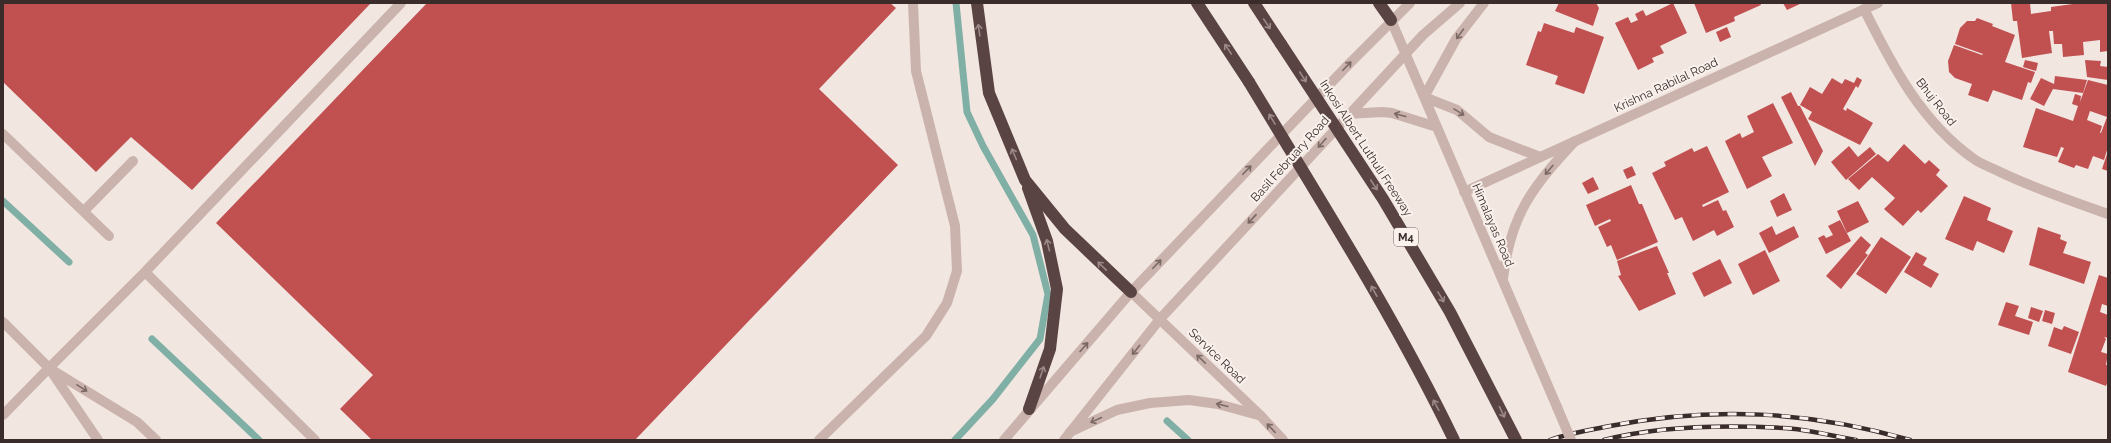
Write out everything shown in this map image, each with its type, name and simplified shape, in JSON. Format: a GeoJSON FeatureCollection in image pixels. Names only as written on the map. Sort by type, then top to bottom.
{"type":"FeatureCollection","features":[{"type":"Feature","properties":{"kind":"highway"},"geometry":{"type":"LineString","coordinates":[[976,3],[989,93],[1025,180],[1047,241],[1057,289],[1050,349],[1029,409]]}},
{"type":"Feature","properties":{"kind":"highway"},"geometry":{"type":"LineString","coordinates":[[1197,3],[1249,82],[1356,260],[1413,361],[1454,440]]}},
{"type":"Feature","properties":{"kind":"highway","name":"Inkosi Albert Luthuli Freeway"},"geometry":{"type":"LineString","coordinates":[[1254,3],[1395,219],[1450,312],[1516,440]]}},
{"type":"Feature","properties":{"kind":"highway"},"geometry":{"type":"LineString","coordinates":[[1380,3],[1391,20]]}},
{"type":"Feature","properties":{"kind":"highway"},"geometry":{"type":"LineString","coordinates":[[1025,180],[1065,229],[1131,292]]}},
{"type":"Feature","properties":{"kind":"street"},"geometry":{"type":"LineString","coordinates":[[3,415],[145,272],[401,3]]}},
{"type":"Feature","properties":{"kind":"street"},"geometry":{"type":"LineString","coordinates":[[819,440],[926,336],[947,303],[958,271],[955,226],[916,71],[913,3]]}},
{"type":"Feature","properties":{"kind":"street","name":"Basil February Road"},"geometry":{"type":"LineString","coordinates":[[1004,440],[1029,409],[1131,292],[1391,20],[1410,3]]}},
{"type":"Feature","properties":{"kind":"street","name":"Basil February Road"},"geometry":{"type":"LineString","coordinates":[[1067,436],[1160,319],[1348,114],[1423,35],[1460,3]]}},
{"type":"Feature","properties":{"kind":"street"},"geometry":{"type":"LineString","coordinates":[[1484,3],[1456,39],[1424,97],[1456,110],[1489,137],[1540,157]]}},
{"type":"Feature","properties":{"kind":"street","name":"Krishna Rabilal Road"},"geometry":{"type":"LineString","coordinates":[[1464,192],[1878,3]]}},
{"type":"Feature","properties":{"kind":"street","name":"Bhuj Road"},"geometry":{"type":"LineString","coordinates":[[1864,9],[1892,62],[1916,102],[1942,134],[1975,160],[2017,180],[2108,214]]}},
{"type":"Feature","properties":{"kind":"street","name":"Himalayas Road"},"geometry":{"type":"LineString","coordinates":[[1391,20],[1571,440]]}},
{"type":"Feature","properties":{"kind":"street"},"geometry":{"type":"LineString","coordinates":[[1348,114],[1382,112],[1392,113],[1437,127]]}},
{"type":"Feature","properties":{"kind":"street"},"geometry":{"type":"LineString","coordinates":[[3,134],[109,236]]}},
{"type":"Feature","properties":{"kind":"street"},"geometry":{"type":"LineString","coordinates":[[1503,281],[1505,263],[1514,231],[1524,205],[1534,188],[1575,141]]}},
{"type":"Feature","properties":{"kind":"street"},"geometry":{"type":"LineString","coordinates":[[84,211],[133,161]]}},
{"type":"Feature","properties":{"kind":"street"},"geometry":{"type":"LineString","coordinates":[[145,272],[315,440]]}},
{"type":"Feature","properties":{"kind":"street","name":"Service Road"},"geometry":{"type":"LineString","coordinates":[[1131,292],[1260,415],[1283,440]]}},
{"type":"Feature","properties":{"kind":"street"},"geometry":{"type":"LineString","coordinates":[[3,322],[49,368],[98,440]]}},
{"type":"Feature","properties":{"kind":"street"},"geometry":{"type":"LineString","coordinates":[[49,368],[136,422],[156,440]]}},
{"type":"Feature","properties":{"kind":"street"},"geometry":{"type":"LineString","coordinates":[[1067,436],[1118,410],[1150,404],[1189,400],[1218,404],[1260,415]]}},
{"type":"Feature","properties":{"kind":"building"},"geometry":{"type":"Polygon","coordinates":[[[3,3],[371,3],[192,190],[131,137],[96,172],[3,82],[3,3]]]}},
{"type":"Feature","properties":{"kind":"building"},"geometry":{"type":"Polygon","coordinates":[[[427,3],[890,3],[896,8],[819,89],[898,165],[635,440],[372,440],[340,409],[373,375],[216,223],[427,3]]]}},
{"type":"Feature","properties":{"kind":"building"},"geometry":{"type":"Polygon","coordinates":[[[1559,3],[1596,3],[1599,8],[1593,26],[1555,11],[1559,3]]]}},
{"type":"Feature","properties":{"kind":"building"},"geometry":{"type":"Polygon","coordinates":[[[1673,3],[1687,33],[1660,46],[1664,53],[1652,58],[1654,62],[1638,70],[1615,23],[1628,17],[1631,23],[1638,20],[1635,14],[1643,10],[1646,16],[1673,3]]]}},
{"type":"Feature","properties":{"kind":"building"},"geometry":{"type":"Polygon","coordinates":[[[1694,3],[1760,3],[1761,5],[1734,17],[1735,21],[1706,33],[1694,3]]]}},
{"type":"Feature","properties":{"kind":"building"},"geometry":{"type":"Polygon","coordinates":[[[1783,3],[1802,3],[1787,10],[1783,3]]]}},
{"type":"Feature","properties":{"kind":"building"},"geometry":{"type":"Polygon","coordinates":[[[2011,3],[2030,3],[2031,14],[2051,11],[2051,7],[2080,3],[2108,3],[2108,51],[2100,52],[2100,40],[2083,42],[2084,55],[2063,57],[2062,44],[2054,44],[2053,31],[2049,31],[2052,53],[2022,58],[2017,21],[2013,21],[2011,3]]]}},
{"type":"Feature","properties":{"kind":"building"},"geometry":{"type":"Polygon","coordinates":[[[1977,18],[2015,35],[2005,62],[2035,72],[2031,83],[2028,82],[2022,100],[1993,90],[1988,102],[1968,95],[1972,84],[1955,78],[1949,72],[1948,61],[1954,45],[1982,55],[1983,54],[1955,44],[1960,28],[1967,21],[1975,21],[1977,18]]]}},
{"type":"Feature","properties":{"kind":"building"},"geometry":{"type":"Polygon","coordinates":[[[1544,23],[1574,33],[1576,27],[1604,37],[1584,94],[1555,84],[1558,76],[1526,65],[1538,31],[1541,32],[1544,23]]]}},
{"type":"Feature","properties":{"kind":"building"},"geometry":{"type":"Polygon","coordinates":[[[1727,27],[1731,37],[1720,42],[1716,32],[1727,27]]]}},
{"type":"Feature","properties":{"kind":"building"},"geometry":{"type":"Polygon","coordinates":[[[2025,60],[2038,63],[2036,71],[2023,67],[2025,60]]]}},
{"type":"Feature","properties":{"kind":"building"},"geometry":{"type":"Polygon","coordinates":[[[2085,60],[2101,61],[2100,66],[2108,67],[2108,80],[2087,77],[2085,60]]]}},
{"type":"Feature","properties":{"kind":"building"},"geometry":{"type":"Polygon","coordinates":[[[2055,76],[2087,80],[2083,93],[2053,89],[2044,106],[2030,99],[2041,78],[2054,84],[2055,76]]]}},
{"type":"Feature","properties":{"kind":"building"},"geometry":{"type":"Polygon","coordinates":[[[1857,77],[1862,80],[1858,88],[1856,86],[1843,109],[1846,111],[1847,108],[1873,123],[1860,145],[1808,119],[1812,112],[1800,105],[1810,87],[1822,94],[1832,78],[1842,84],[1845,79],[1854,83],[1857,77]]]}},
{"type":"Feature","properties":{"kind":"building"},"geometry":{"type":"Polygon","coordinates":[[[2088,80],[2108,85],[2108,147],[2104,160],[2093,156],[2088,169],[2076,165],[2074,168],[2058,162],[2064,148],[2061,147],[2057,157],[2023,147],[2036,108],[2073,121],[2078,106],[2072,104],[2075,94],[2081,96],[2080,102],[2088,80]],[[2090,111],[2087,120],[2102,126],[2101,133],[2107,117],[2090,111]]]}},
{"type":"Feature","properties":{"kind":"building"},"geometry":{"type":"Polygon","coordinates":[[[1791,92],[1798,106],[1800,106],[1823,151],[1815,166],[1781,97],[1791,92]]]}},
{"type":"Feature","properties":{"kind":"building"},"geometry":{"type":"Polygon","coordinates":[[[1773,103],[1793,143],[1762,157],[1772,176],[1747,189],[1725,141],[1740,133],[1742,138],[1754,132],[1747,116],[1773,103]]]}},
{"type":"Feature","properties":{"kind":"building"},"geometry":{"type":"Polygon","coordinates":[[[1904,144],[1925,164],[1929,160],[1940,170],[1936,175],[1948,186],[1921,213],[1918,210],[1903,226],[1884,209],[1895,198],[1872,177],[1859,190],[1848,179],[1878,154],[1888,162],[1904,144]]]}},
{"type":"Feature","properties":{"kind":"building"},"geometry":{"type":"Polygon","coordinates":[[[1707,146],[1729,192],[1702,205],[1703,207],[1718,200],[1723,211],[1726,210],[1734,227],[1717,236],[1714,230],[1693,241],[1682,217],[1675,220],[1652,173],[1666,166],[1664,162],[1692,148],[1694,152],[1707,146]]]}},
{"type":"Feature","properties":{"kind":"building"},"geometry":{"type":"Polygon","coordinates":[[[1849,146],[1858,157],[1870,147],[1876,154],[1846,180],[1831,162],[1849,146]]]}},
{"type":"Feature","properties":{"kind":"building"},"geometry":{"type":"Polygon","coordinates":[[[2108,151],[2108,171],[2102,169],[2108,151]]]}},
{"type":"Feature","properties":{"kind":"building"},"geometry":{"type":"Polygon","coordinates":[[[1632,166],[1636,175],[1627,179],[1623,170],[1632,166]]]}},
{"type":"Feature","properties":{"kind":"building"},"geometry":{"type":"Polygon","coordinates":[[[1593,177],[1599,189],[1588,194],[1582,183],[1593,177]]]}},
{"type":"Feature","properties":{"kind":"building"},"geometry":{"type":"Polygon","coordinates":[[[1631,185],[1639,204],[1642,204],[1658,242],[1617,260],[1611,245],[1607,247],[1598,227],[1611,221],[1610,219],[1595,226],[1586,205],[1631,185]]]}},
{"type":"Feature","properties":{"kind":"building"},"geometry":{"type":"Polygon","coordinates":[[[1784,193],[1792,210],[1777,217],[1770,201],[1784,193]]]}},
{"type":"Feature","properties":{"kind":"building"},"geometry":{"type":"Polygon","coordinates":[[[1964,196],[1991,208],[1987,220],[2013,231],[2004,253],[1977,241],[1973,251],[1945,239],[1964,196]]]}},
{"type":"Feature","properties":{"kind":"building"},"geometry":{"type":"Polygon","coordinates":[[[1858,201],[1869,222],[1847,233],[1837,211],[1858,201]]]}},
{"type":"Feature","properties":{"kind":"building"},"geometry":{"type":"Polygon","coordinates":[[[1840,220],[1851,241],[1826,254],[1818,238],[1824,235],[1826,238],[1833,235],[1828,226],[1840,220]]]}},
{"type":"Feature","properties":{"kind":"building"},"geometry":{"type":"Polygon","coordinates":[[[1772,226],[1776,235],[1794,226],[1799,237],[1769,253],[1759,233],[1772,226]]]}},
{"type":"Feature","properties":{"kind":"building"},"geometry":{"type":"Polygon","coordinates":[[[2038,227],[2061,235],[2060,239],[2067,242],[2063,253],[2091,262],[2084,284],[2029,265],[2038,227]]]}},
{"type":"Feature","properties":{"kind":"building"},"geometry":{"type":"Polygon","coordinates":[[[1861,236],[1871,245],[1865,253],[1868,255],[1841,289],[1826,276],[1861,236]]]}},
{"type":"Feature","properties":{"kind":"building"},"geometry":{"type":"Polygon","coordinates":[[[1881,237],[1911,257],[1886,294],[1856,274],[1881,237]]]}},
{"type":"Feature","properties":{"kind":"building"},"geometry":{"type":"Polygon","coordinates":[[[1657,246],[1669,273],[1667,273],[1676,294],[1639,311],[1618,276],[1621,275],[1617,261],[1657,246]]]}},
{"type":"Feature","properties":{"kind":"building"},"geometry":{"type":"Polygon","coordinates":[[[1765,250],[1780,281],[1753,295],[1738,264],[1765,250]]]}},
{"type":"Feature","properties":{"kind":"building"},"geometry":{"type":"Polygon","coordinates":[[[1916,252],[1927,258],[1923,265],[1939,274],[1931,288],[1904,272],[1916,252]]]}},
{"type":"Feature","properties":{"kind":"building"},"geometry":{"type":"Polygon","coordinates":[[[1720,259],[1732,283],[1704,297],[1692,273],[1720,259]]]}},
{"type":"Feature","properties":{"kind":"building"},"geometry":{"type":"Polygon","coordinates":[[[2099,275],[2108,278],[2108,306],[2102,304],[2100,312],[2108,315],[2108,338],[2104,337],[2106,339],[2101,352],[2108,354],[2106,365],[2108,365],[2108,380],[2106,386],[2068,372],[2099,275]]]}},
{"type":"Feature","properties":{"kind":"building"},"geometry":{"type":"Polygon","coordinates":[[[2006,302],[2019,306],[2015,316],[2033,322],[2029,335],[1998,325],[2006,302]]]}},
{"type":"Feature","properties":{"kind":"building"},"geometry":{"type":"Polygon","coordinates":[[[2031,307],[2043,311],[2039,322],[2028,318],[2031,307]]]}},
{"type":"Feature","properties":{"kind":"building"},"geometry":{"type":"Polygon","coordinates":[[[2045,310],[2055,313],[2052,324],[2042,321],[2045,310]]]}},
{"type":"Feature","properties":{"kind":"building"},"geometry":{"type":"Polygon","coordinates":[[[2064,326],[2079,332],[2071,354],[2048,346],[2054,327],[2062,330],[2064,326]]]}},
{"type":"Feature","properties":{"kind":"waterway"},"geometry":{"type":"LineString","coordinates":[[955,440],[993,399],[1040,339],[1048,294],[1033,235],[983,146],[967,112],[956,3]]}},
{"type":"Feature","properties":{"kind":"waterway"},"geometry":{"type":"LineString","coordinates":[[3,201],[69,262]]}},
{"type":"Feature","properties":{"kind":"waterway"},"geometry":{"type":"LineString","coordinates":[[152,339],[259,440]]}},
{"type":"Feature","properties":{"kind":"waterway"},"geometry":{"type":"LineString","coordinates":[[1167,421],[1188,440]]}},
{"type":"Feature","properties":{"kind":"railway"},"geometry":{"type":"LineString","coordinates":[[1550,440],[1565,435],[1648,420],[1724,414],[1761,415],[1835,423],[1872,430],[1910,440]]}},
{"type":"Feature","properties":{"kind":"railway"},"geometry":{"type":"LineString","coordinates":[[1604,440],[1625,435],[1670,429],[1716,427],[1792,429],[1856,440]]}}]}
